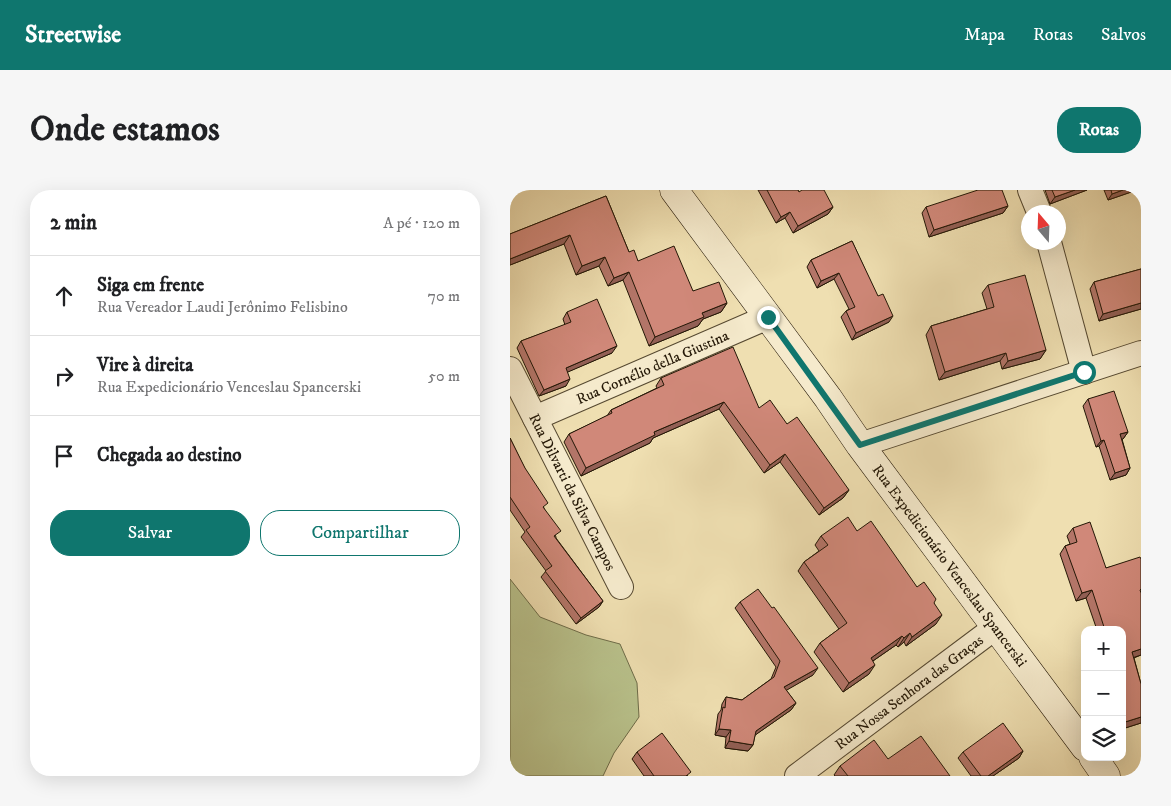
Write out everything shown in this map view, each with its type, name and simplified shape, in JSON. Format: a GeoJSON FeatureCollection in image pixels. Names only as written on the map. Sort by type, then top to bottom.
{"type":"FeatureCollection","features":[{"type":"Feature","properties":{"kind":"street","name":"Rua Expedicionário Venceslau Spancerski"},"geometry":{"type":"LineString","coordinates":[[674,190],[860,445],[1081,741]]}},
{"type":"Feature","properties":{"kind":"street"},"geometry":{"type":"LineString","coordinates":[[1030,190],[1036,205]]}},
{"type":"Feature","properties":{"kind":"street"},"geometry":{"type":"LineString","coordinates":[[1051,250],[1084,372]]}},
{"type":"Feature","properties":{"kind":"street","name":"Rua Cornélio della Giustina"},"geometry":{"type":"LineString","coordinates":[[535,418],[768,317]]}},
{"type":"Feature","properties":{"kind":"street"},"geometry":{"type":"LineString","coordinates":[[860,445],[1141,353]]}},
{"type":"Feature","properties":{"kind":"street","name":"Rua Dilvarti da Silva Campos"},"geometry":{"type":"LineString","coordinates":[[510,369],[621,587]]}},
{"type":"Feature","properties":{"kind":"street","name":"Rua Nossa Senhora das Graças"},"geometry":{"type":"LineString","coordinates":[[797,776],[996,627]]}},
{"type":"Feature","properties":{"kind":"street"},"geometry":{"type":"LineString","coordinates":[[1096,761],[1106,776]]}},
{"type":"Feature","properties":{"kind":"green space"},"geometry":{"type":"Polygon","coordinates":[[[510,579],[540,617],[586,635],[620,644],[637,683],[639,717],[614,753],[603,776],[510,776],[510,579]]]}},
{"type":"Feature","properties":{"kind":"building"},"geometry":{"type":"Polygon","coordinates":[[[767,190],[798,190],[799,192],[802,190],[824,190],[833,207],[798,226],[790,212],[781,217],[767,190]]]}},
{"type":"Feature","properties":{"kind":"building"},"geometry":{"type":"Polygon","coordinates":[[[978,190],[1002,190],[1008,206],[934,230],[926,207],[978,190]]]}},
{"type":"Feature","properties":{"kind":"building"},"geometry":{"type":"Polygon","coordinates":[[[1052,190],[1075,190],[1055,197],[1052,190]]]}},
{"type":"Feature","properties":{"kind":"building"},"geometry":{"type":"Polygon","coordinates":[[[1111,190],[1123,190],[1112,194],[1111,190]]]}},
{"type":"Feature","properties":{"kind":"building"},"geometry":{"type":"Polygon","coordinates":[[[606,196],[629,252],[634,250],[638,261],[674,246],[693,291],[719,282],[727,303],[702,313],[704,317],[655,337],[629,272],[614,278],[605,257],[582,266],[570,235],[510,259],[510,234],[606,196]]]}},
{"type":"Feature","properties":{"kind":"building"},"geometry":{"type":"Polygon","coordinates":[[[852,241],[878,296],[883,294],[893,316],[856,333],[846,311],[855,307],[839,273],[821,281],[811,260],[852,241]]]}},
{"type":"Feature","properties":{"kind":"building"},"geometry":{"type":"Polygon","coordinates":[[[1141,269],[1141,303],[1103,314],[1094,282],[1141,269]]]}},
{"type":"Feature","properties":{"kind":"building"},"geometry":{"type":"Polygon","coordinates":[[[1025,275],[1046,350],[1008,361],[1006,353],[945,372],[931,326],[994,307],[988,285],[1025,275]]]}},
{"type":"Feature","properties":{"kind":"building"},"geometry":{"type":"Polygon","coordinates":[[[597,299],[617,346],[566,368],[570,379],[544,390],[521,341],[571,322],[567,312],[597,299]]]}},
{"type":"Feature","properties":{"kind":"building"},"geometry":{"type":"Polygon","coordinates":[[[733,347],[759,408],[770,400],[787,424],[797,417],[849,490],[824,508],[785,454],[770,465],[724,402],[654,432],[655,435],[586,468],[569,434],[612,413],[611,410],[664,385],[661,378],[733,347]]]}},
{"type":"Feature","properties":{"kind":"building"},"geometry":{"type":"Polygon","coordinates":[[[1114,391],[1128,432],[1120,434],[1130,468],[1115,473],[1104,440],[1101,441],[1088,399],[1114,391]]]}},
{"type":"Feature","properties":{"kind":"building"},"geometry":{"type":"Polygon","coordinates":[[[510,438],[525,468],[548,503],[543,507],[561,531],[554,536],[603,601],[581,618],[545,571],[552,566],[526,530],[530,527],[510,497],[510,438]]]}},
{"type":"Feature","properties":{"kind":"building"},"geometry":{"type":"Polygon","coordinates":[[[848,517],[857,531],[871,521],[917,587],[924,582],[936,599],[934,603],[942,615],[912,637],[910,633],[904,638],[902,636],[871,658],[875,665],[849,683],[820,643],[847,623],[804,562],[828,545],[821,536],[848,517]]]}},
{"type":"Feature","properties":{"kind":"building"},"geometry":{"type":"Polygon","coordinates":[[[1090,522],[1106,568],[1140,557],[1141,559],[1141,649],[1132,652],[1141,684],[1141,717],[1126,722],[1126,626],[1104,626],[1092,590],[1082,593],[1065,546],[1077,542],[1073,528],[1090,522]]]}},
{"type":"Feature","properties":{"kind":"building"},"geometry":{"type":"Polygon","coordinates":[[[758,589],[772,608],[774,607],[818,668],[784,687],[796,703],[756,731],[753,745],[729,741],[731,730],[719,729],[726,697],[742,700],[774,677],[780,661],[740,602],[758,589]]]}},
{"type":"Feature","properties":{"kind":"building"},"geometry":{"type":"Polygon","coordinates":[[[1003,723],[1023,751],[988,776],[981,776],[963,752],[1003,723]]]}},
{"type":"Feature","properties":{"kind":"building"},"geometry":{"type":"Polygon","coordinates":[[[662,733],[691,772],[686,776],[654,776],[637,752],[662,733]]]}},
{"type":"Feature","properties":{"kind":"building"},"geometry":{"type":"Polygon","coordinates":[[[921,736],[950,776],[848,776],[840,766],[874,740],[888,759],[921,736]]]}},
{"type":"Feature","properties":{"kind":"route"},"geometry":{"type":"LineString","coordinates":[[768,317],[860,445],[1084,372]]}}]}
